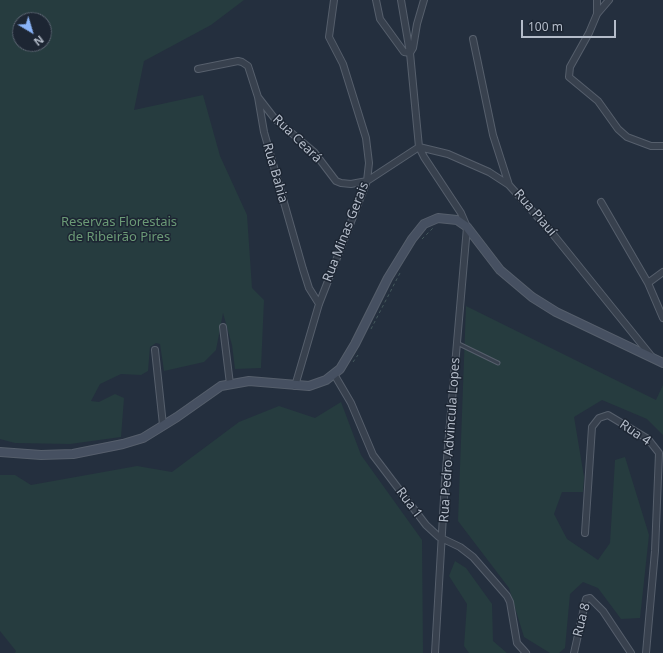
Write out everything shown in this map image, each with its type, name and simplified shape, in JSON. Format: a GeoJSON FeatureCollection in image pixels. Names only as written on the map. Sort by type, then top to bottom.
{"type":"FeatureCollection","features":[{"type":"Feature","properties":{"kind":"main road"},"geometry":{"type":"LineString","coordinates":[[2,453],[41,455],[73,454],[130,442],[143,438],[177,417],[221,386],[230,384],[249,381],[295,386],[318,385],[340,369],[355,344],[388,278],[412,239],[424,224],[432,220],[446,218],[457,220],[467,227],[500,270],[532,297],[556,312],[663,363]]}},
{"type":"Feature","properties":{"kind":"street","name":"Rua Minas Gerais"},"geometry":{"type":"LineString","coordinates":[[295,386],[319,304],[367,181],[369,152],[366,138],[343,64],[329,38],[334,0]]}},
{"type":"Feature","properties":{"kind":"street"},"geometry":{"type":"LineString","coordinates":[[376,0],[380,19],[404,52],[410,53]]}},
{"type":"Feature","properties":{"kind":"street"},"geometry":{"type":"LineString","coordinates":[[401,0],[410,53],[419,147],[461,213],[467,227]]}},
{"type":"Feature","properties":{"kind":"street"},"geometry":{"type":"LineString","coordinates":[[410,53],[413,48],[417,24],[424,0]]}},
{"type":"Feature","properties":{"kind":"street"},"geometry":{"type":"LineString","coordinates":[[597,0],[597,14]]}},
{"type":"Feature","properties":{"kind":"street"},"geometry":{"type":"LineString","coordinates":[[609,0],[597,14],[589,33],[570,67],[569,77],[598,102],[618,129],[627,137],[650,146],[663,146]]}},
{"type":"Feature","properties":{"kind":"street","name":"Rua Piauí"},"geometry":{"type":"LineString","coordinates":[[473,39],[493,135],[509,185],[552,233],[654,360]]}},
{"type":"Feature","properties":{"kind":"street","name":"Rua Bahia"},"geometry":{"type":"LineString","coordinates":[[198,69],[242,62],[248,66],[258,97],[264,132],[300,261],[310,288],[319,304]]}},
{"type":"Feature","properties":{"kind":"street","name":"Rua Ceará"},"geometry":{"type":"LineString","coordinates":[[258,97],[283,127],[314,152],[336,181],[346,184],[367,181],[419,147]]}},
{"type":"Feature","properties":{"kind":"street"},"geometry":{"type":"LineString","coordinates":[[419,147],[448,154],[489,172],[509,185]]}},
{"type":"Feature","properties":{"kind":"street"},"geometry":{"type":"LineString","coordinates":[[601,202],[648,283],[663,318]]}},
{"type":"Feature","properties":{"kind":"street","name":"Rua Pedro Advincula Lopes"},"geometry":{"type":"LineString","coordinates":[[436,653],[445,481],[467,227]]}},
{"type":"Feature","properties":{"kind":"street"},"geometry":{"type":"LineString","coordinates":[[648,283],[663,272]]}},
{"type":"Feature","properties":{"kind":"street"},"geometry":{"type":"LineString","coordinates":[[223,327],[230,384]]}},
{"type":"Feature","properties":{"kind":"street"},"geometry":{"type":"LineString","coordinates":[[155,350],[163,425]]}},
{"type":"Feature","properties":{"kind":"street","name":"Rua 1"},"geometry":{"type":"LineString","coordinates":[[334,374],[351,403],[369,446],[378,463],[426,525],[443,539],[460,547],[473,557],[500,586],[510,602],[517,643],[526,653]]}},
{"type":"Feature","properties":{"kind":"street","name":"Rua 4"},"geometry":{"type":"LineString","coordinates":[[585,533],[592,427],[599,418],[608,416],[648,439],[655,445],[659,453],[655,551],[646,653]]}},
{"type":"Feature","properties":{"kind":"street","name":"Rua 8"},"geometry":{"type":"LineString","coordinates":[[574,653],[586,599],[592,598],[631,653]]}},
{"type":"Feature","properties":{"kind":"lane"},"geometry":{"type":"LineString","coordinates":[[457,343],[498,363]]}},
{"type":"Feature","properties":{"kind":"path"},"geometry":{"type":"LineString","coordinates":[[420,240],[434,227]]}},
{"type":"Feature","properties":{"kind":"path"},"geometry":{"type":"LineString","coordinates":[[371,330],[401,271]]}},
{"type":"Feature","properties":{"kind":"path"},"geometry":{"type":"LineString","coordinates":[[350,366],[358,354]]}},
{"type":"Feature","properties":{"kind":"green space","name":"Reservas Florestais de Ribeirão Pires"},"geometry":{"type":"Polygon","coordinates":[[[0,0],[244,0],[211,25],[144,61],[134,110],[203,95],[220,156],[247,215],[252,288],[264,300],[261,368],[235,369],[232,345],[223,313],[216,350],[204,362],[164,371],[160,344],[156,343],[150,347],[148,371],[141,375],[121,374],[100,384],[91,401],[99,402],[115,394],[124,398],[121,437],[70,444],[15,443],[0,439],[0,0]]]}},
{"type":"Feature","properties":{"kind":"green space"},"geometry":{"type":"Polygon","coordinates":[[[466,306],[656,400],[663,385],[663,435],[647,419],[602,400],[574,417],[584,477],[583,492],[562,492],[554,514],[567,539],[598,560],[610,543],[615,460],[625,457],[649,535],[640,618],[621,619],[598,588],[583,582],[570,594],[565,648],[559,653],[550,653],[524,637],[509,588],[458,521],[466,306]]]}},
{"type":"Feature","properties":{"kind":"green space"},"geometry":{"type":"Polygon","coordinates":[[[341,402],[361,455],[422,540],[423,653],[15,653],[16,651],[0,631],[0,475],[15,475],[31,485],[137,466],[172,472],[239,422],[279,406],[315,418],[341,402]]]}},
{"type":"Feature","properties":{"kind":"green space"},"geometry":{"type":"Polygon","coordinates":[[[455,561],[466,568],[492,604],[493,641],[507,653],[469,653],[464,646],[467,604],[449,576],[455,561]]]}}]}
